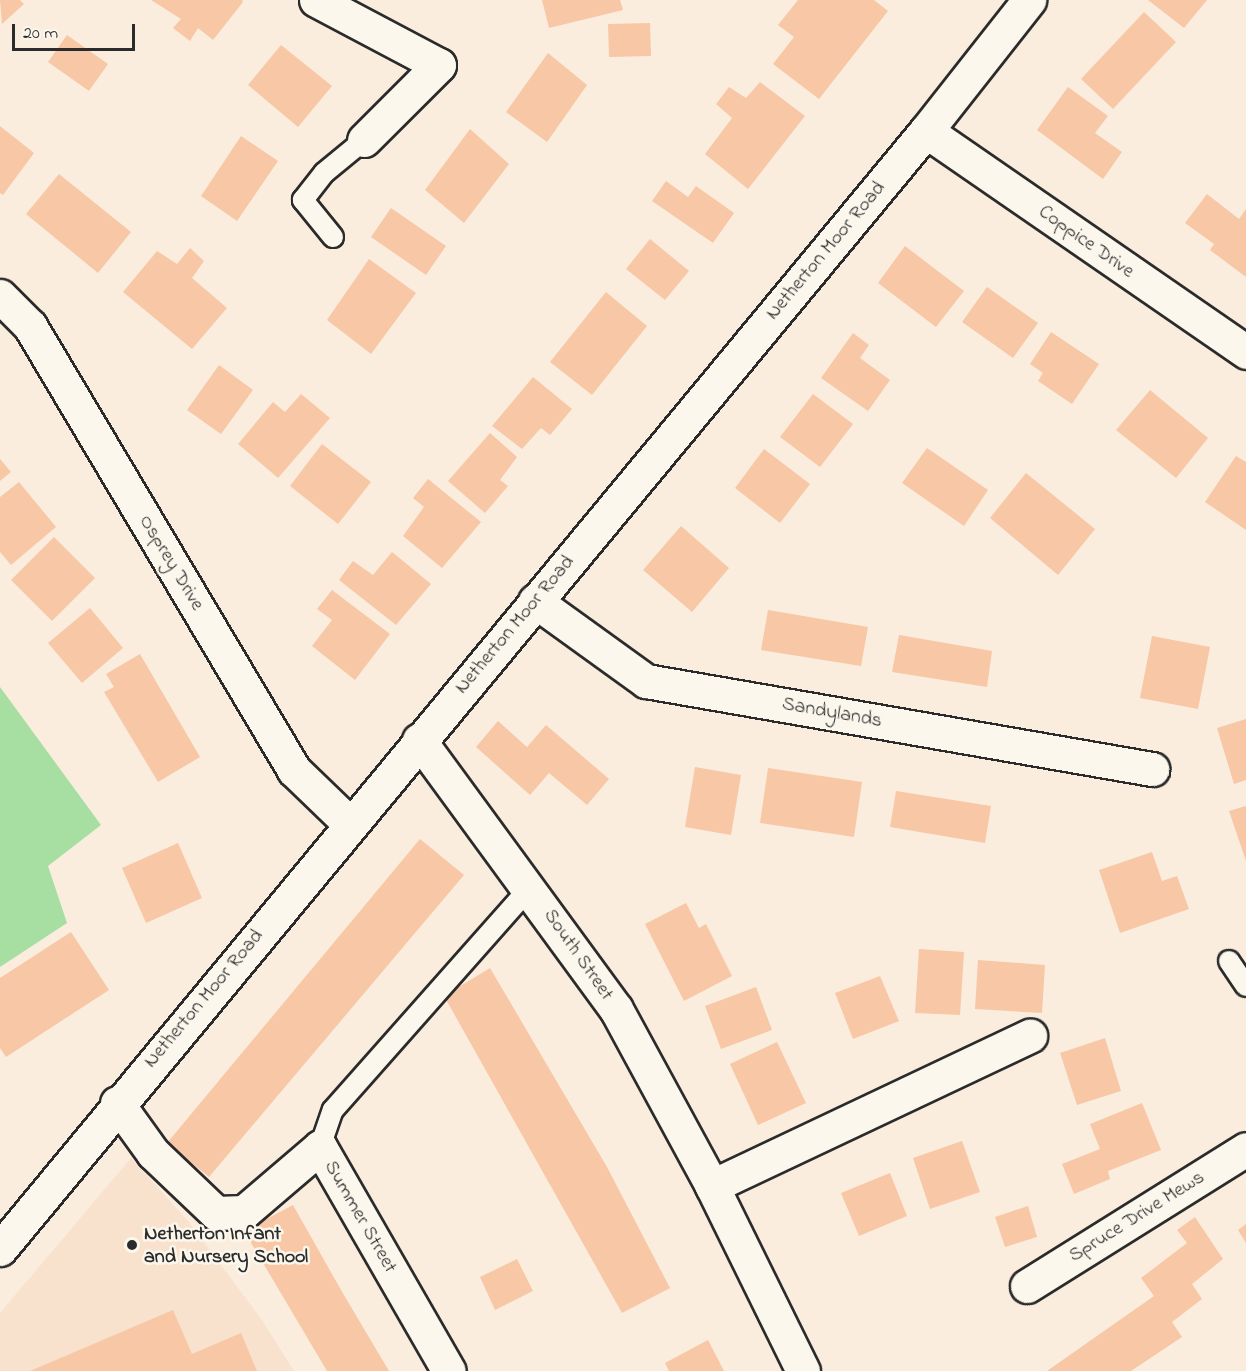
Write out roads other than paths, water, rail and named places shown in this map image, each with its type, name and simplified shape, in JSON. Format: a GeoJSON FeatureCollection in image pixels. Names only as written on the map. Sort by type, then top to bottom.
{"type":"FeatureCollection","features":[{"type":"Feature","properties":{"kind":"street"},"geometry":{"type":"LineString","coordinates":[[316,0],[438,65],[364,140]]}},
{"type":"Feature","properties":{"kind":"street","name":"Netherton Moor Road"},"geometry":{"type":"LineString","coordinates":[[0,1249],[117,1103],[926,131],[1029,0]]}},
{"type":"Feature","properties":{"kind":"street","name":"Coppice Drive"},"geometry":{"type":"LineString","coordinates":[[926,131],[1246,352]]}},
{"type":"Feature","properties":{"kind":"street","name":"Osprey Drive"},"geometry":{"type":"LineString","coordinates":[[0,296],[30,326],[294,770],[350,824]]}},
{"type":"Feature","properties":{"kind":"street","name":"Sandylands"},"geometry":{"type":"LineString","coordinates":[[535,601],[646,681],[1152,769]]}},
{"type":"Feature","properties":{"kind":"street","name":"South Street"},"geometry":{"type":"LineString","coordinates":[[419,740],[530,887],[616,1009],[712,1186],[803,1371]]}},
{"type":"Feature","properties":{"kind":"street"},"geometry":{"type":"LineString","coordinates":[[712,1186],[1030,1036]]}},
{"type":"Feature","properties":{"kind":"street","name":"Summer Street"},"geometry":{"type":"LineString","coordinates":[[117,1103],[153,1153],[216,1213],[244,1212],[320,1147],[449,1371]]}},
{"type":"Feature","properties":{"kind":"street","name":"Spruce Drive Mews"},"geometry":{"type":"LineString","coordinates":[[1027,1286],[1246,1149]]}},
{"type":"Feature","properties":{"kind":"lane"},"geometry":{"type":"LineString","coordinates":[[333,237],[303,200],[324,173],[364,140]]}},
{"type":"Feature","properties":{"kind":"lane"},"geometry":{"type":"LineString","coordinates":[[320,1147],[333,1110],[530,887]]}},
{"type":"Feature","properties":{"kind":"lane"},"geometry":{"type":"LineString","coordinates":[[1229,962],[1246,986]]}},
{"type":"Feature","properties":{"kind":"place","name":"Netherton Infant and Nursery School"},"geometry":{"type":"Point","coordinates":[132,1245]}}]}
